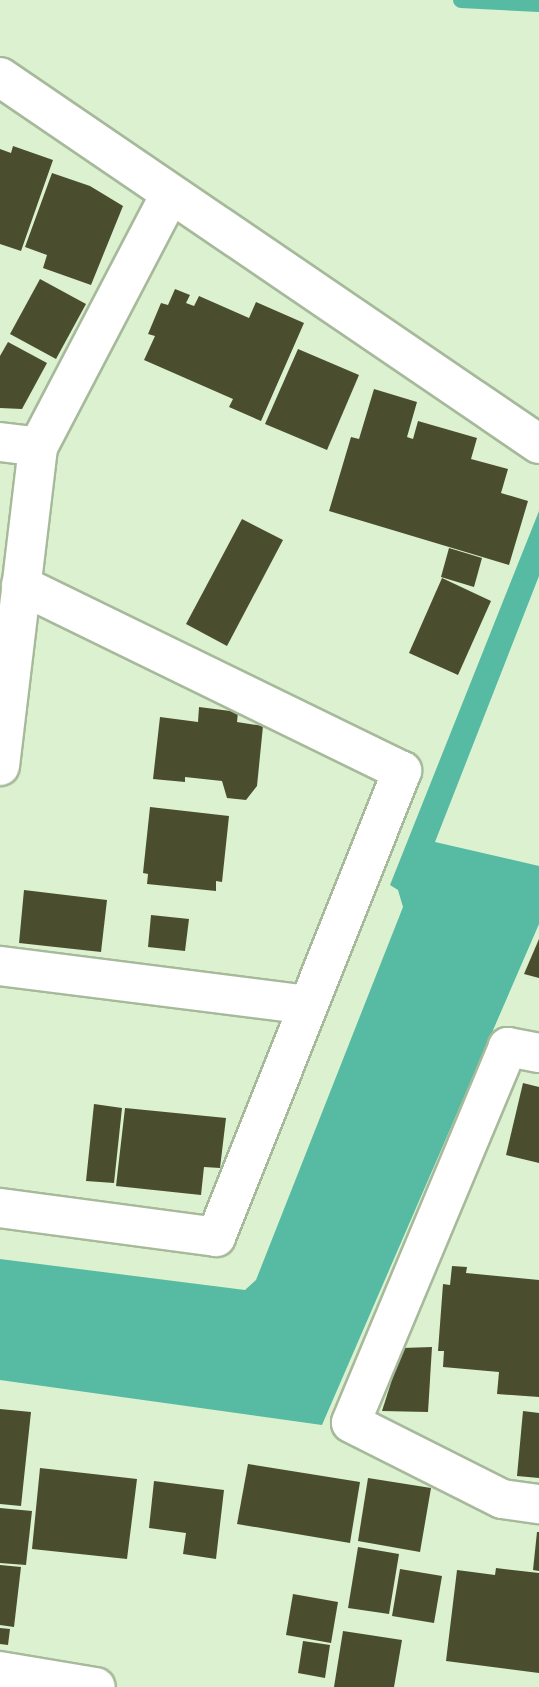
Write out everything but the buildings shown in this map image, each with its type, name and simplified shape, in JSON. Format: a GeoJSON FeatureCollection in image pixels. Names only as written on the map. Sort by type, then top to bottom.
{"type":"FeatureCollection","features":[{"type":"Feature","properties":{"kind":"street"},"geometry":{"type":"LineString","coordinates":[[0,77],[539,444]]}},
{"type":"Feature","properties":{"kind":"street"},"geometry":{"type":"LineString","coordinates":[[0,766],[2,724],[38,447],[170,194]]}},
{"type":"Feature","properties":{"kind":"street"},"geometry":{"type":"LineString","coordinates":[[0,442],[38,447]]}},
{"type":"Feature","properties":{"kind":"street"},"geometry":{"type":"LineString","coordinates":[[0,1208],[216,1237],[402,771],[21,585]]}},
{"type":"Feature","properties":{"kind":"street"},"geometry":{"type":"LineString","coordinates":[[0,966],[308,1005]]}},
{"type":"Feature","properties":{"kind":"street"},"geometry":{"type":"LineString","coordinates":[[539,1053],[508,1047],[351,1423],[502,1499],[539,1504]]}},
{"type":"Feature","properties":{"kind":"street"},"geometry":{"type":"LineString","coordinates":[[22,1679],[96,1687]]}},
{"type":"Feature","properties":{"kind":"water"},"geometry":{"type":"Polygon","coordinates":[[[539,511],[539,576],[435,842],[539,866],[539,924],[322,1425],[0,1380],[0,1259],[245,1290],[256,1280],[403,907],[398,890],[390,885],[539,511]]]}},
{"type":"Feature","properties":{"kind":"waterway"},"geometry":{"type":"LineString","coordinates":[[461,0],[539,4]]}}]}
